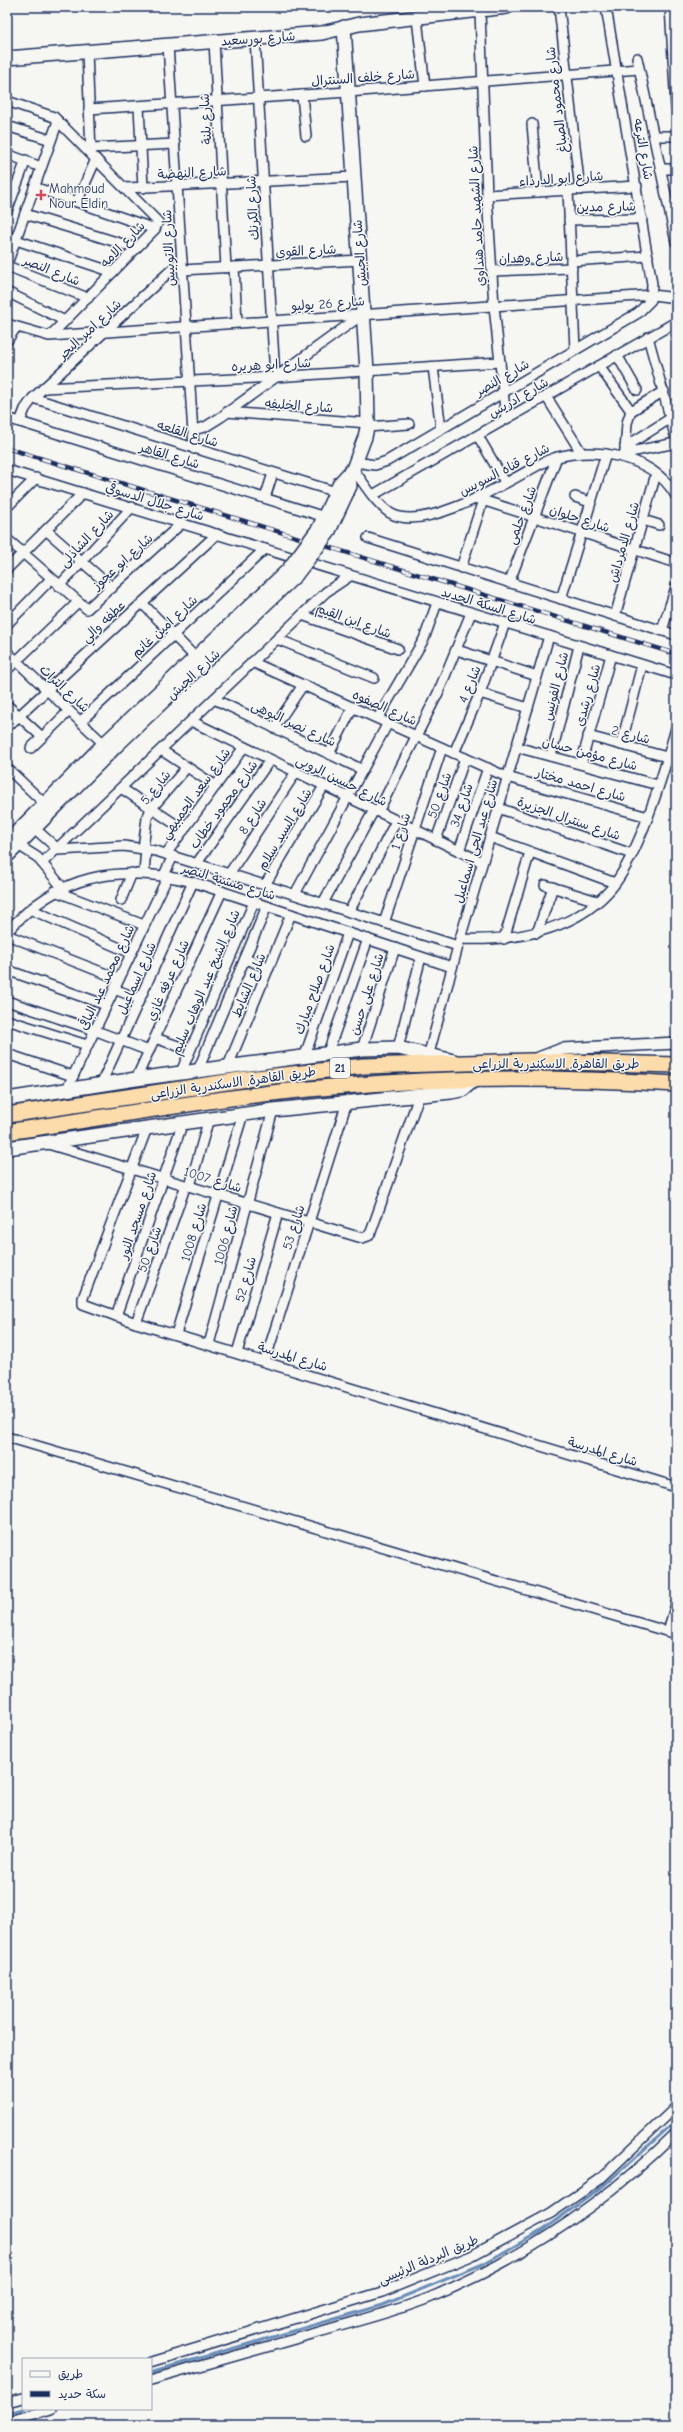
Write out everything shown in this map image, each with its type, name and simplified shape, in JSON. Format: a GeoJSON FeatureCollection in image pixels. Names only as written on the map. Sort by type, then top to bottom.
{"type":"FeatureCollection","features":[{"type":"Feature","properties":{"kind":"highway","name":"طريق القاهرة, الاسكندرية الزراعى"},"geometry":{"type":"LineString","coordinates":[[7,1115],[312,1071],[364,1066],[531,1061],[676,1065]]}},
{"type":"Feature","properties":{"kind":"highway","name":"طريق القاهرة, الاسكندرية الزراعى"},"geometry":{"type":"LineString","coordinates":[[7,1132],[330,1087],[474,1080],[578,1080],[676,1084]]}},
{"type":"Feature","properties":{"kind":"main road","name":"شارع بورسعيد"},"geometry":{"type":"LineString","coordinates":[[7,58],[322,33],[344,27],[417,19],[452,10],[480,11],[507,7]]}},
{"type":"Feature","properties":{"kind":"main road","name":"شارع الجيش"},"geometry":{"type":"LineString","coordinates":[[7,856],[11,838],[31,825],[115,747],[293,568],[324,526],[350,486],[353,468],[368,425],[367,371],[344,27]]}},
{"type":"Feature","properties":{"kind":"main road","name":"شارع الجيش"},"geometry":{"type":"LineString","coordinates":[[324,526],[336,492],[342,481],[353,468]]}},
{"type":"Feature","properties":{"kind":"main road","name":"شارع الجيش"},"geometry":{"type":"LineString","coordinates":[[31,825],[45,804],[104,744],[293,568]]}},
{"type":"Feature","properties":{"kind":"main road"},"geometry":{"type":"LineString","coordinates":[[7,1099],[181,1072],[328,1052],[362,1049],[398,1048],[429,1053],[460,1062]]}},
{"type":"Feature","properties":{"kind":"main road"},"geometry":{"type":"LineString","coordinates":[[7,1148],[273,1110],[456,1092],[474,1080]]}},
{"type":"Feature","properties":{"kind":"street","name":"شارع محمود الصباغ"},"geometry":{"type":"LineString","coordinates":[[559,7],[580,190]]}},
{"type":"Feature","properties":{"kind":"street","name":"شارع الترعه"},"geometry":{"type":"LineString","coordinates":[[606,7],[637,186],[653,295]]}},
{"type":"Feature","properties":{"kind":"street"},"geometry":{"type":"LineString","coordinates":[[670,7],[676,107]]}},
{"type":"Feature","properties":{"kind":"street","name":"شارع الشهيد حامد هنداوي"},"geometry":{"type":"LineString","coordinates":[[480,11],[484,81],[487,195],[494,306],[506,419]]}},
{"type":"Feature","properties":{"kind":"street"},"geometry":{"type":"LineString","coordinates":[[417,19],[425,86]]}},
{"type":"Feature","properties":{"kind":"street","name":"شارع الكرنك"},"geometry":{"type":"LineString","coordinates":[[255,38],[275,377]]}},
{"type":"Feature","properties":{"kind":"street","name":"شارع بلنة"},"geometry":{"type":"LineString","coordinates":[[214,41],[221,184],[237,322]]}},
{"type":"Feature","properties":{"kind":"street","name":"شارع الاتوبيس"},"geometry":{"type":"LineString","coordinates":[[168,45],[173,104],[194,449]]}},
{"type":"Feature","properties":{"kind":"street"},"geometry":{"type":"LineString","coordinates":[[77,202],[93,154],[89,109],[87,51]]}},
{"type":"Feature","properties":{"kind":"street"},"geometry":{"type":"LineString","coordinates":[[637,58],[638,69],[661,169],[674,218],[675,237]]}},
{"type":"Feature","properties":{"kind":"street","name":"شارع خلف السنترال"},"geometry":{"type":"LineString","coordinates":[[89,109],[348,92],[638,69]]}},
{"type":"Feature","properties":{"kind":"street"},"geometry":{"type":"LineString","coordinates":[[302,95],[306,136]]}},
{"type":"Feature","properties":{"kind":"street","name":"شارع الامه"},"geometry":{"type":"LineString","coordinates":[[7,101],[46,112],[58,121],[157,219],[158,224],[155,229],[51,335]]}},
{"type":"Feature","properties":{"kind":"street"},"geometry":{"type":"LineString","coordinates":[[139,106],[144,188]]}},
{"type":"Feature","properties":{"kind":"street"},"geometry":{"type":"LineString","coordinates":[[7,265],[11,238],[25,214],[58,121]]}},
{"type":"Feature","properties":{"kind":"street"},"geometry":{"type":"LineString","coordinates":[[532,124],[538,192]]}},
{"type":"Feature","properties":{"kind":"street"},"geometry":{"type":"LineString","coordinates":[[7,126],[51,140]]}},
{"type":"Feature","properties":{"kind":"street"},"geometry":{"type":"LineString","coordinates":[[654,136],[676,136]]}},
{"type":"Feature","properties":{"kind":"street"},"geometry":{"type":"LineString","coordinates":[[93,154],[141,145],[175,144]]}},
{"type":"Feature","properties":{"kind":"street"},"geometry":{"type":"LineString","coordinates":[[7,154],[41,167]]}},
{"type":"Feature","properties":{"kind":"street"},"geometry":{"type":"LineString","coordinates":[[7,211],[26,160]]}},
{"type":"Feature","properties":{"kind":"street"},"geometry":{"type":"LineString","coordinates":[[661,169],[676,169]]}},
{"type":"Feature","properties":{"kind":"street","name":"شارع النهضة"},"geometry":{"type":"LineString","coordinates":[[126,188],[354,177]]}},
{"type":"Feature","properties":{"kind":"street","name":"شارع ابو الدرداء"},"geometry":{"type":"LineString","coordinates":[[487,195],[637,186]]}},
{"type":"Feature","properties":{"kind":"street"},"geometry":{"type":"LineString","coordinates":[[34,187],[155,229]]}},
{"type":"Feature","properties":{"kind":"street"},"geometry":{"type":"LineString","coordinates":[[568,190],[575,350]]}},
{"type":"Feature","properties":{"kind":"street"},"geometry":{"type":"LineString","coordinates":[[25,214],[136,248]]}},
{"type":"Feature","properties":{"kind":"street","name":"شارع مدين"},"geometry":{"type":"LineString","coordinates":[[569,220],[642,219]]}},
{"type":"Feature","properties":{"kind":"street"},"geometry":{"type":"LineString","coordinates":[[11,238],[113,272]]}},
{"type":"Feature","properties":{"kind":"street","name":"شارع وهدان"},"geometry":{"type":"LineString","coordinates":[[492,271],[648,256]]}},
{"type":"Feature","properties":{"kind":"street","name":"شارع امير البحر"},"geometry":{"type":"LineString","coordinates":[[20,422],[25,410],[33,398],[182,260]]}},
{"type":"Feature","properties":{"kind":"street","name":"شارع القوى"},"geometry":{"type":"LineString","coordinates":[[182,270],[360,260]]}},
{"type":"Feature","properties":{"kind":"street","name":"شارع النصر"},"geometry":{"type":"LineString","coordinates":[[7,265],[88,298]]}},
{"type":"Feature","properties":{"kind":"street"},"geometry":{"type":"LineString","coordinates":[[7,292],[65,321]]}},
{"type":"Feature","properties":{"kind":"street","name":"شارع النصر"},"geometry":{"type":"LineString","coordinates":[[353,468],[383,463],[638,313],[647,305],[653,295]]}},
{"type":"Feature","properties":{"kind":"street","name":"شارع 26 يوليو"},"geometry":{"type":"LineString","coordinates":[[7,324],[40,335],[51,335],[653,295],[676,298]]}},
{"type":"Feature","properties":{"kind":"street"},"geometry":{"type":"LineString","coordinates":[[193,430],[205,427],[227,412],[363,314]]}},
{"type":"Feature","properties":{"kind":"street","name":"شارع ادريس"},"geometry":{"type":"LineString","coordinates":[[373,495],[676,322]]}},
{"type":"Feature","properties":{"kind":"street"},"geometry":{"type":"LineString","coordinates":[[7,341],[16,327]]}},
{"type":"Feature","properties":{"kind":"street"},"geometry":{"type":"LineString","coordinates":[[648,337],[676,439]]}},
{"type":"Feature","properties":{"kind":"street"},"geometry":{"type":"LineString","coordinates":[[617,355],[637,390]]}},
{"type":"Feature","properties":{"kind":"street","name":"شارع ابو هريره"},"geometry":{"type":"LineString","coordinates":[[44,388],[275,377],[500,362]]}},
{"type":"Feature","properties":{"kind":"street"},"geometry":{"type":"LineString","coordinates":[[599,366],[631,411]]}},
{"type":"Feature","properties":{"kind":"street"},"geometry":{"type":"LineString","coordinates":[[433,367],[441,429]]}},
{"type":"Feature","properties":{"kind":"street"},"geometry":{"type":"LineString","coordinates":[[625,453],[627,419],[631,411],[664,391]]}},
{"type":"Feature","properties":{"kind":"street"},"geometry":{"type":"LineString","coordinates":[[546,396],[580,452]]}},
{"type":"Feature","properties":{"kind":"street","name":"شارع القلعه"},"geometry":{"type":"LineString","coordinates":[[33,398],[336,492]]}},
{"type":"Feature","properties":{"kind":"street","name":"شارع الخليفه"},"geometry":{"type":"LineString","coordinates":[[227,412],[368,425],[409,424]]}},
{"type":"Feature","properties":{"kind":"street","name":"شارع القاهر"},"geometry":{"type":"LineString","coordinates":[[7,418],[265,498],[324,526]]}},
{"type":"Feature","properties":{"kind":"street"},"geometry":{"type":"LineString","coordinates":[[625,453],[671,418]]}},
{"type":"Feature","properties":{"kind":"street"},"geometry":{"type":"LineString","coordinates":[[478,436],[505,482]]}},
{"type":"Feature","properties":{"kind":"street"},"geometry":{"type":"LineString","coordinates":[[625,453],[676,443]]}},
{"type":"Feature","properties":{"kind":"street","name":"شارع قناه السويس"},"geometry":{"type":"LineString","coordinates":[[353,468],[373,495],[391,514],[402,517],[428,516],[445,512],[480,499],[505,482],[557,456],[580,452],[606,454],[625,453],[656,474],[676,496]]}},
{"type":"Feature","properties":{"kind":"street"},"geometry":{"type":"LineString","coordinates":[[561,599],[606,454]]}},
{"type":"Feature","properties":{"kind":"street","name":"شارع حلمى"},"geometry":{"type":"LineString","coordinates":[[509,583],[557,456]]}},
{"type":"Feature","properties":{"kind":"street","name":"شارع جلال الدسوقي"},"geometry":{"type":"LineString","coordinates":[[7,470],[132,507],[265,549],[293,568]]}},
{"type":"Feature","properties":{"kind":"street"},"geometry":{"type":"LineString","coordinates":[[265,498],[272,473]]}},
{"type":"Feature","properties":{"kind":"street","name":"شارع الدمرداش"},"geometry":{"type":"LineString","coordinates":[[615,616],[656,474]]}},
{"type":"Feature","properties":{"kind":"street"},"geometry":{"type":"LineString","coordinates":[[7,507],[36,478]]}},
{"type":"Feature","properties":{"kind":"street"},"geometry":{"type":"LineString","coordinates":[[7,570],[83,493]]}},
{"type":"Feature","properties":{"kind":"street"},"geometry":{"type":"LineString","coordinates":[[574,497],[590,502]]}},
{"type":"Feature","properties":{"kind":"street"},"geometry":{"type":"LineString","coordinates":[[460,568],[480,499]]}},
{"type":"Feature","properties":{"kind":"street","name":"شارع حلوان"},"geometry":{"type":"LineString","coordinates":[[480,499],[676,563]]}},
{"type":"Feature","properties":{"kind":"street","name":"شارع الشاذلى"},"geometry":{"type":"LineString","coordinates":[[59,586],[132,507]]}},
{"type":"Feature","properties":{"kind":"street"},"geometry":{"type":"LineString","coordinates":[[643,520],[659,525]]}},
{"type":"Feature","properties":{"kind":"street","name":"شارع ابو عجوز"},"geometry":{"type":"LineString","coordinates":[[77,602],[88,609],[182,523]]}},
{"type":"Feature","properties":{"kind":"street"},"geometry":{"type":"LineString","coordinates":[[46,530],[112,588]]}},
{"type":"Feature","properties":{"kind":"street","name":"عطفه والي"},"geometry":{"type":"LineString","coordinates":[[7,727],[217,534]]}},
{"type":"Feature","properties":{"kind":"street","name":"شارع السكة الحديد"},"geometry":{"type":"LineString","coordinates":[[368,538],[676,635]]}},
{"type":"Feature","properties":{"kind":"street"},"geometry":{"type":"LineString","coordinates":[[7,539],[77,602],[7,670]]}},
{"type":"Feature","properties":{"kind":"street","name":"شارع امين غانم"},"geometry":{"type":"LineString","coordinates":[[81,721],[265,549]]}},
{"type":"Feature","properties":{"kind":"street","name":"شارع السكة الحديد"},"geometry":{"type":"LineString","coordinates":[[293,568],[350,576],[676,675]]}},
{"type":"Feature","properties":{"kind":"street"},"geometry":{"type":"LineString","coordinates":[[42,863],[302,614],[333,586],[350,576]]}},
{"type":"Feature","properties":{"kind":"street"},"geometry":{"type":"LineString","coordinates":[[7,624],[51,579]]}},
{"type":"Feature","properties":{"kind":"street"},"geometry":{"type":"LineString","coordinates":[[662,630],[676,587]]}},
{"type":"Feature","properties":{"kind":"street"},"geometry":{"type":"LineString","coordinates":[[142,602],[196,658]]}},
{"type":"Feature","properties":{"kind":"street"},"geometry":{"type":"LineString","coordinates":[[378,718],[424,639],[437,603]]}},
{"type":"Feature","properties":{"kind":"street"},"geometry":{"type":"LineString","coordinates":[[323,903],[376,811],[438,693],[471,613]]}},
{"type":"Feature","properties":{"kind":"street","name":"شارع ابن القيم"},"geometry":{"type":"LineString","coordinates":[[302,614],[398,649]]}},
{"type":"Feature","properties":{"kind":"street","name":"شارع 4"},"geometry":{"type":"LineString","coordinates":[[454,753],[480,693],[505,623]]}},
{"type":"Feature","properties":{"kind":"street","name":"شارع عبد الحى اسماعيل"},"geometry":{"type":"LineString","coordinates":[[429,1053],[482,862],[549,636]]}},
{"type":"Feature","properties":{"kind":"street"},"geometry":{"type":"LineString","coordinates":[[277,639],[374,678]]}},
{"type":"Feature","properties":{"kind":"street","name":"شارع الفونس"},"geometry":{"type":"LineString","coordinates":[[551,756],[579,646]]}},
{"type":"Feature","properties":{"kind":"street"},"geometry":{"type":"LineString","coordinates":[[457,650],[537,676]]}},
{"type":"Feature","properties":{"kind":"street","name":"شارع التراث"},"geometry":{"type":"LineString","coordinates":[[7,652],[104,744]]}},
{"type":"Feature","properties":{"kind":"street","name":"شارع رشدى"},"geometry":{"type":"LineString","coordinates":[[580,764],[611,655]]}},
{"type":"Feature","properties":{"kind":"street","name":"شارع الصفوه"},"geometry":{"type":"LineString","coordinates":[[252,662],[508,777]]}},
{"type":"Feature","properties":{"kind":"street"},"geometry":{"type":"LineString","coordinates":[[621,745],[642,664]]}},
{"type":"Feature","properties":{"kind":"street"},"geometry":{"type":"LineString","coordinates":[[274,728],[303,685]]}},
{"type":"Feature","properties":{"kind":"street"},"geometry":{"type":"LineString","coordinates":[[480,693],[528,708]]}},
{"type":"Feature","properties":{"kind":"street","name":"شارع نصر البوهى"},"geometry":{"type":"LineString","coordinates":[[214,699],[363,770]]}},
{"type":"Feature","properties":{"kind":"street"},"geometry":{"type":"LineString","coordinates":[[7,705],[42,737]]}},
{"type":"Feature","properties":{"kind":"street"},"geometry":{"type":"LineString","coordinates":[[329,754],[353,707]]}},
{"type":"Feature","properties":{"kind":"street"},"geometry":{"type":"LineString","coordinates":[[31,748],[69,710]]}},
{"type":"Feature","properties":{"kind":"street","name":"شارع حسين الروبى"},"geometry":{"type":"LineString","coordinates":[[191,721],[482,862]]}},
{"type":"Feature","properties":{"kind":"street"},"geometry":{"type":"LineString","coordinates":[[295,894],[388,723]]}},
{"type":"Feature","properties":{"kind":"street","name":"شارع منشية النصر"},"geometry":{"type":"LineString","coordinates":[[57,849],[124,846],[144,848],[197,863],[384,923],[459,943],[504,939],[537,933],[571,918],[597,901],[615,883],[632,854],[648,817],[676,731]]}},
{"type":"Feature","properties":{"kind":"street","name":"شارع 2"},"geometry":{"type":"LineString","coordinates":[[588,736],[667,758],[676,762]]}},
{"type":"Feature","properties":{"kind":"street","name":"شارع سعد الجمبيهي"},"geometry":{"type":"LineString","coordinates":[[166,876],[169,855],[184,830],[244,747]]}},
{"type":"Feature","properties":{"kind":"street","name":"شارع مؤمن حسان"},"geometry":{"type":"LineString","coordinates":[[516,747],[658,785]]}},
{"type":"Feature","properties":{"kind":"street","name":"شارع 1"},"geometry":{"type":"LineString","coordinates":[[384,923],[442,748]]}},
{"type":"Feature","properties":{"kind":"street"},"geometry":{"type":"LineString","coordinates":[[161,750],[216,786]]}},
{"type":"Feature","properties":{"kind":"street","name":"شارع 50"},"geometry":{"type":"LineString","coordinates":[[436,840],[465,758]]}},
{"type":"Feature","properties":{"kind":"street","name":"شارع محمود خطاب"},"geometry":{"type":"LineString","coordinates":[[197,863],[270,760]]}},
{"type":"Feature","properties":{"kind":"street"},"geometry":{"type":"LineString","coordinates":[[7,768],[45,804]]}},
{"type":"Feature","properties":{"kind":"street","name":"شارع 5"},"geometry":{"type":"LineString","coordinates":[[144,874],[144,848],[147,818],[151,809],[187,768]]}},
{"type":"Feature","properties":{"kind":"street","name":"شارع 34"},"geometry":{"type":"LineString","coordinates":[[459,851],[488,768]]}},
{"type":"Feature","properties":{"kind":"street","name":"شارع 8"},"geometry":{"type":"LineString","coordinates":[[229,874],[296,772]]}},
{"type":"Feature","properties":{"kind":"street","name":"شارع احمد مختار"},"geometry":{"type":"LineString","coordinates":[[508,777],[648,817]]}},
{"type":"Feature","properties":{"kind":"street","name":"شارع السيد سلام"},"geometry":{"type":"LineString","coordinates":[[265,885],[324,786]]}},
{"type":"Feature","properties":{"kind":"street"},"geometry":{"type":"LineString","coordinates":[[121,788],[184,830]]}},
{"type":"Feature","properties":{"kind":"street","name":"شارع سنترال الجزيرة"},"geometry":{"type":"LineString","coordinates":[[498,808],[632,854]]}},
{"type":"Feature","properties":{"kind":"street"},"geometry":{"type":"LineString","coordinates":[[349,912],[396,821]]}},
{"type":"Feature","properties":{"kind":"street"},"geometry":{"type":"LineString","coordinates":[[31,825],[57,849]]}},
{"type":"Feature","properties":{"kind":"street"},"geometry":{"type":"LineString","coordinates":[[490,837],[615,883]]}},
{"type":"Feature","properties":{"kind":"street"},"geometry":{"type":"LineString","coordinates":[[11,838],[42,863],[58,889],[144,925]]}},
{"type":"Feature","properties":{"kind":"street"},"geometry":{"type":"LineString","coordinates":[[504,939],[530,852]]}},
{"type":"Feature","properties":{"kind":"street"},"geometry":{"type":"LineString","coordinates":[[120,900],[132,873]]}},
{"type":"Feature","properties":{"kind":"street","name":"شارع منشية النصر"},"geometry":{"type":"LineString","coordinates":[[7,932],[30,909],[58,889],[99,876],[132,873],[166,876],[193,882],[452,967]]}},
{"type":"Feature","properties":{"kind":"street","name":"شارع محمد عبد الباقى"},"geometry":{"type":"LineString","coordinates":[[67,1089],[166,876]]}},
{"type":"Feature","properties":{"kind":"street","name":"شارع اسماعيل"},"geometry":{"type":"LineString","coordinates":[[101,1084],[193,882]]}},
{"type":"Feature","properties":{"kind":"street"},"geometry":{"type":"LineString","coordinates":[[537,933],[549,886],[597,901]]}},
{"type":"Feature","properties":{"kind":"street","name":"شارع عرفه غازي"},"geometry":{"type":"LineString","coordinates":[[136,1079],[222,891]]}},
{"type":"Feature","properties":{"kind":"street","name":"شارع الشيخ عبد الوهاب سليم"},"geometry":{"type":"LineString","coordinates":[[181,1072],[254,902]]}},
{"type":"Feature","properties":{"kind":"street"},"geometry":{"type":"LineString","coordinates":[[198,1070],[267,906]]}},
{"type":"Feature","properties":{"kind":"street"},"geometry":{"type":"LineString","coordinates":[[30,909],[131,953]]}},
{"type":"Feature","properties":{"kind":"street","name":"شارع الشايط"},"geometry":{"type":"LineString","coordinates":[[228,1066],[291,914]]}},
{"type":"Feature","properties":{"kind":"street","name":"شارع صلاح مبارك"},"geometry":{"type":"LineString","coordinates":[[305,1055],[348,933]]}},
{"type":"Feature","properties":{"kind":"street"},"geometry":{"type":"LineString","coordinates":[[7,935],[119,979]]}},
{"type":"Feature","properties":{"kind":"street"},"geometry":{"type":"LineString","coordinates":[[328,1052],[368,939]]}},
{"type":"Feature","properties":{"kind":"street","name":"شارع على حسن"},"geometry":{"type":"LineString","coordinates":[[362,1049],[395,948]]}},
{"type":"Feature","properties":{"kind":"street"},"geometry":{"type":"LineString","coordinates":[[398,1048],[421,957]]}},
{"type":"Feature","properties":{"kind":"street"},"geometry":{"type":"LineString","coordinates":[[245,960],[269,968]]}},
{"type":"Feature","properties":{"kind":"street"},"geometry":{"type":"LineString","coordinates":[[7,970],[106,1005]]}},
{"type":"Feature","properties":{"kind":"street"},"geometry":{"type":"LineString","coordinates":[[114,989],[140,999]]}},
{"type":"Feature","properties":{"kind":"street"},"geometry":{"type":"LineString","coordinates":[[7,1001],[94,1030],[149,1051]]}},
{"type":"Feature","properties":{"kind":"street"},"geometry":{"type":"LineString","coordinates":[[7,1020],[88,1045]]}},
{"type":"Feature","properties":{"kind":"street"},"geometry":{"type":"LineString","coordinates":[[155,1038],[178,1046]]}},
{"type":"Feature","properties":{"kind":"street"},"geometry":{"type":"LineString","coordinates":[[531,1061],[562,1049],[676,1042]]}},
{"type":"Feature","properties":{"kind":"street"},"geometry":{"type":"LineString","coordinates":[[7,1054],[73,1076]]}},
{"type":"Feature","properties":{"kind":"street","name":"شارع 1007"},"geometry":{"type":"LineString","coordinates":[[45,1143],[362,1238],[371,1232],[419,1096]]}},
{"type":"Feature","properties":{"kind":"street","name":"شارع 53"},"geometry":{"type":"LineString","coordinates":[[265,1361],[347,1102]]}},
{"type":"Feature","properties":{"kind":"street","name":"شارع 1006"},"geometry":{"type":"LineString","coordinates":[[209,1344],[273,1110]]}},
{"type":"Feature","properties":{"kind":"street","name":"شارع 1008"},"geometry":{"type":"LineString","coordinates":[[176,1334],[243,1114]]}},
{"type":"Feature","properties":{"kind":"street","name":"شارع 50"},"geometry":{"type":"LineString","coordinates":[[136,1323],[188,1186],[209,1118]]}},
{"type":"Feature","properties":{"kind":"street","name":"شارع مسجد النور"},"geometry":{"type":"LineString","coordinates":[[116,1316],[183,1122]]}},
{"type":"Feature","properties":{"kind":"street","name":"شارع المدرسة"},"geometry":{"type":"LineString","coordinates":[[146,1128],[82,1301],[83,1304],[136,1323],[676,1486]]}},
{"type":"Feature","properties":{"kind":"street","name":"شارع 52"},"geometry":{"type":"LineString","coordinates":[[237,1353],[278,1212]]}},
{"type":"Feature","properties":{"kind":"street"},"geometry":{"type":"LineString","coordinates":[[7,1437],[672,1632],[676,1604]]}},
{"type":"Feature","properties":{"kind":"street","name":"طريق البردلة الرئيسى"},"geometry":{"type":"LineString","coordinates":[[152,2362],[382,2292],[471,2256],[550,2213],[599,2180],[676,2107]]}},
{"type":"Feature","properties":{"kind":"street"},"geometry":{"type":"LineString","coordinates":[[152,2380],[396,2309],[458,2285],[529,2248],[571,2222],[625,2181],[676,2133]]}},
{"type":"Feature","properties":{"kind":"street"},"geometry":{"type":"LineString","coordinates":[[7,2402],[22,2398]]}},
{"type":"Feature","properties":{"kind":"street"},"geometry":{"type":"LineString","coordinates":[[7,2422],[48,2410]]}},
{"type":"Feature","properties":{"kind":"waterway"},"geometry":{"type":"LineString","coordinates":[[152,2372],[383,2305],[483,2264],[541,2231],[601,2188],[676,2121]]}},
{"type":"Feature","properties":{"kind":"waterway"},"geometry":{"type":"LineString","coordinates":[[7,2413],[22,2409]]}},
{"type":"Feature","properties":{"kind":"railway"},"geometry":{"type":"LineString","coordinates":[[7,448],[676,654]]}},
{"type":"Feature","properties":{"kind":"place","name":"Mahmoud Nour Eldin"},"geometry":{"type":"Point","coordinates":[41,195]}}]}
